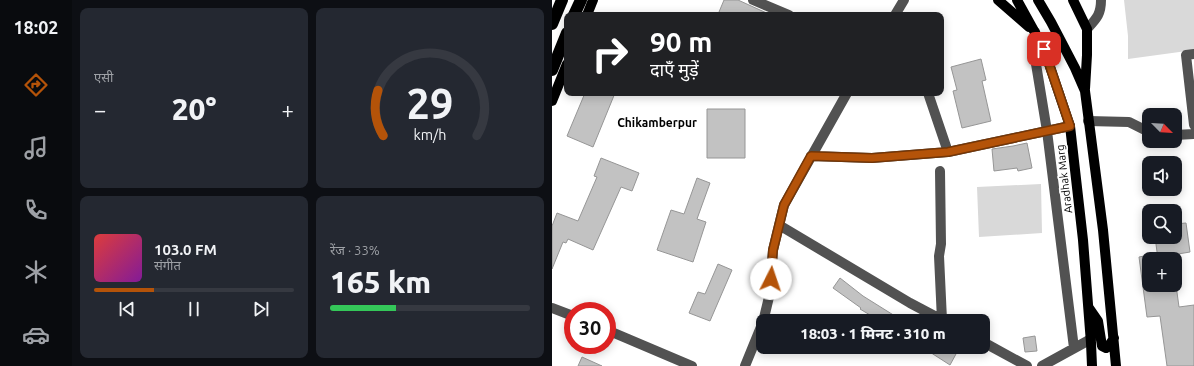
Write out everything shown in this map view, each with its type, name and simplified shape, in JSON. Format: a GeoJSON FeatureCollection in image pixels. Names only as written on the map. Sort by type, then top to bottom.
{"type":"FeatureCollection","features":[{"type":"Feature","properties":{"kind":"highway"},"geometry":{"type":"LineString","coordinates":[[575,12],[581,0]]}},
{"type":"Feature","properties":{"kind":"highway"},"geometry":{"type":"LineString","coordinates":[[552,24],[560,3]]}},
{"type":"Feature","properties":{"kind":"highway"},"geometry":{"type":"LineString","coordinates":[[552,70],[564,40]]}},
{"type":"Feature","properties":{"kind":"main road"},"geometry":{"type":"LineString","coordinates":[[588,12],[593,0]]}},
{"type":"Feature","properties":{"kind":"main road"},"geometry":{"type":"LineString","coordinates":[[998,0],[1035,32]]}},
{"type":"Feature","properties":{"kind":"main road","name":"Aradhak Marg"},"geometry":{"type":"LineString","coordinates":[[1017,0],[1044,49],[1070,126],[1083,240],[1092,366]]}},
{"type":"Feature","properties":{"kind":"main road"},"geometry":{"type":"LineString","coordinates":[[1038,0],[1075,68],[1084,91]]}},
{"type":"Feature","properties":{"kind":"main road"},"geometry":{"type":"LineString","coordinates":[[1072,0],[1086,29],[1087,55],[1084,91],[1103,230],[1116,366]]}},
{"type":"Feature","properties":{"kind":"main road"},"geometry":{"type":"LineString","coordinates":[[552,101],[564,71]]}},
{"type":"Feature","properties":{"kind":"main road"},"geometry":{"type":"LineString","coordinates":[[1089,308],[1098,320],[1102,346],[1106,348],[1114,338]]}},
{"type":"Feature","properties":{"kind":"street"},"geometry":{"type":"LineString","coordinates":[[753,0],[782,12]]}},
{"type":"Feature","properties":{"kind":"street"},"geometry":{"type":"LineString","coordinates":[[1086,29],[1099,16],[1101,0]]}},
{"type":"Feature","properties":{"kind":"street"},"geometry":{"type":"LineString","coordinates":[[1035,32],[1036,64],[1074,348]]}},
{"type":"Feature","properties":{"kind":"street"},"geometry":{"type":"LineString","coordinates":[[1194,54],[1186,55],[1194,124]]}},
{"type":"Feature","properties":{"kind":"street"},"geometry":{"type":"LineString","coordinates":[[745,366],[764,316],[769,297],[773,250],[784,205],[845,96]]}},
{"type":"Feature","properties":{"kind":"street"},"geometry":{"type":"LineString","coordinates":[[929,96],[948,152]]}},
{"type":"Feature","properties":{"kind":"street"},"geometry":{"type":"LineString","coordinates":[[1088,121],[1129,122],[1142,128]]}},
{"type":"Feature","properties":{"kind":"street"},"geometry":{"type":"LineString","coordinates":[[811,156],[872,158],[948,152],[1070,126]]}},
{"type":"Feature","properties":{"kind":"street"},"geometry":{"type":"LineString","coordinates":[[1182,135],[1194,134]]}},
{"type":"Feature","properties":{"kind":"street"},"geometry":{"type":"LineString","coordinates":[[940,171],[939,256],[943,314]]}},
{"type":"Feature","properties":{"kind":"street"},"geometry":{"type":"LineString","coordinates":[[778,225],[930,314]]}},
{"type":"Feature","properties":{"kind":"street"},"geometry":{"type":"LineString","coordinates":[[552,308],[564,313]]}},
{"type":"Feature","properties":{"kind":"street"},"geometry":{"type":"LineString","coordinates":[[616,334],[692,366]]}},
{"type":"Feature","properties":{"kind":"street"},"geometry":{"type":"LineString","coordinates":[[1042,366],[1091,339]]}},
{"type":"Feature","properties":{"kind":"street"},"geometry":{"type":"LineString","coordinates":[[990,346],[1027,366]]}},
{"type":"Feature","properties":{"kind":"shaded area"},"geometry":{"type":"Polygon","coordinates":[[[1124,0],[1194,0],[1194,50],[1128,59],[1128,36],[1124,0]]]}},
{"type":"Feature","properties":{"kind":"shaded area"},"geometry":{"type":"Polygon","coordinates":[[[1041,184],[1042,233],[979,237],[977,187],[1041,184]]]}},
{"type":"Feature","properties":{"kind":"building"},"geometry":{"type":"Polygon","coordinates":[[[724,0],[738,0],[764,12],[719,12],[724,0]]]}},
{"type":"Feature","properties":{"kind":"building"},"geometry":{"type":"Polygon","coordinates":[[[981,59],[986,80],[982,81],[991,121],[962,128],[953,91],[957,90],[951,67],[981,59]]]}},
{"type":"Feature","properties":{"kind":"building"},"geometry":{"type":"Polygon","coordinates":[[[584,96],[614,96],[593,147],[567,136],[584,96]]]}},
{"type":"Feature","properties":{"kind":"building"},"geometry":{"type":"Polygon","coordinates":[[[707,109],[745,109],[745,158],[707,158],[707,109]]]}},
{"type":"Feature","properties":{"kind":"building"},"geometry":{"type":"Polygon","coordinates":[[[1027,143],[1032,168],[1018,171],[1017,168],[994,171],[992,149],[1027,143]]]}},
{"type":"Feature","properties":{"kind":"building"},"geometry":{"type":"Polygon","coordinates":[[[601,158],[639,173],[632,191],[621,187],[593,250],[568,239],[566,243],[563,242],[552,269],[552,226],[557,213],[578,221],[597,177],[594,176],[601,158]]]}},
{"type":"Feature","properties":{"kind":"building"},"geometry":{"type":"Polygon","coordinates":[[[697,178],[710,183],[697,219],[706,222],[693,262],[657,250],[671,210],[684,214],[697,178]]]}},
{"type":"Feature","properties":{"kind":"building"},"geometry":{"type":"Polygon","coordinates":[[[1182,223],[1186,223],[1190,252],[1182,253],[1182,252],[1157,252],[1156,244],[1182,244],[1182,223]]]}},
{"type":"Feature","properties":{"kind":"building"},"geometry":{"type":"Polygon","coordinates":[[[1142,256],[1142,280],[1139,257],[1142,256]]]}},
{"type":"Feature","properties":{"kind":"building"},"geometry":{"type":"Polygon","coordinates":[[[718,264],[732,270],[710,321],[689,313],[698,292],[705,294],[718,264]]]}},
{"type":"Feature","properties":{"kind":"building"},"geometry":{"type":"Polygon","coordinates":[[[840,278],[863,296],[892,314],[868,314],[833,288],[840,278]]]}},
{"type":"Feature","properties":{"kind":"building"},"geometry":{"type":"Polygon","coordinates":[[[1144,292],[1177,292],[1179,307],[1194,305],[1194,366],[1167,366],[1160,316],[1147,317],[1144,292]]]}},
{"type":"Feature","properties":{"kind":"building"},"geometry":{"type":"Polygon","coordinates":[[[1035,336],[1037,351],[1025,352],[1023,338],[1035,336]]]}},
{"type":"Feature","properties":{"kind":"building"},"geometry":{"type":"Polygon","coordinates":[[[933,354],[956,354],[950,365],[933,354]]]}},
{"type":"Feature","properties":{"kind":"building"},"geometry":{"type":"Polygon","coordinates":[[[582,357],[602,366],[578,366],[582,357]]]}},
{"type":"Feature","properties":{"kind":"district","name":"Chikamberpur"},"geometry":{"type":"Point","coordinates":[657,123]}},
{"type":"Feature","properties":{"kind":"route"},"geometry":{"type":"LineString","coordinates":[[771,279],[773,250],[784,205],[811,156],[872,158],[948,152],[1070,126],[1044,49]]}}]}
